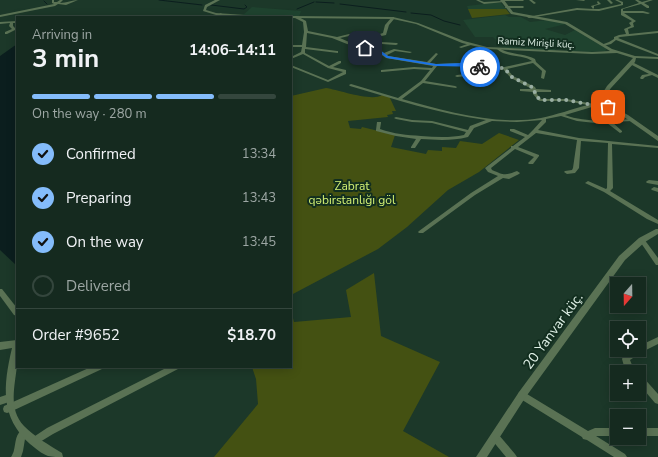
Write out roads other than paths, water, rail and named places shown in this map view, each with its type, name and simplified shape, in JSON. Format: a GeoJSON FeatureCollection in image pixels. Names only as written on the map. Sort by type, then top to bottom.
{"type":"FeatureCollection","features":[{"type":"Feature","properties":{"kind":"street"},"geometry":{"type":"LineString","coordinates":[[53,0],[53,3],[58,4]]}},
{"type":"Feature","properties":{"kind":"street"},"geometry":{"type":"LineString","coordinates":[[58,4],[62,0]]}},
{"type":"Feature","properties":{"kind":"street"},"geometry":{"type":"LineString","coordinates":[[0,16],[58,4],[71,3],[77,0]]}},
{"type":"Feature","properties":{"kind":"street"},"geometry":{"type":"LineString","coordinates":[[218,0],[207,6],[204,10],[223,16]]}},
{"type":"Feature","properties":{"kind":"street"},"geometry":{"type":"LineString","coordinates":[[479,0],[484,3],[523,0]]}},
{"type":"Feature","properties":{"kind":"street"},"geometry":{"type":"LineString","coordinates":[[530,0],[535,3]]}},
{"type":"Feature","properties":{"kind":"street"},"geometry":{"type":"LineString","coordinates":[[577,0],[583,2]]}},
{"type":"Feature","properties":{"kind":"street"},"geometry":{"type":"LineString","coordinates":[[608,0],[612,2]]}},
{"type":"Feature","properties":{"kind":"street"},"geometry":{"type":"LineString","coordinates":[[616,0],[622,4],[619,6]]}},
{"type":"Feature","properties":{"kind":"street"},"geometry":{"type":"LineString","coordinates":[[636,0],[648,7]]}},
{"type":"Feature","properties":{"kind":"street"},"geometry":{"type":"LineString","coordinates":[[623,10],[652,0],[657,4]]}},
{"type":"Feature","properties":{"kind":"street"},"geometry":{"type":"LineString","coordinates":[[502,1],[512,13],[566,23],[617,52],[635,57],[657,54]]}},
{"type":"Feature","properties":{"kind":"street"},"geometry":{"type":"LineString","coordinates":[[593,8],[592,6],[600,4],[598,2]]}},
{"type":"Feature","properties":{"kind":"street"},"geometry":{"type":"LineString","coordinates":[[574,5],[580,9]]}},
{"type":"Feature","properties":{"kind":"street"},"geometry":{"type":"LineString","coordinates":[[529,15],[593,8],[599,10],[619,6]]}},
{"type":"Feature","properties":{"kind":"street"},"geometry":{"type":"LineString","coordinates":[[619,6],[623,10],[622,14],[634,21],[631,24],[633,26]]}},
{"type":"Feature","properties":{"kind":"street"},"geometry":{"type":"LineString","coordinates":[[506,7],[523,7]]}},
{"type":"Feature","properties":{"kind":"street"},"geometry":{"type":"LineString","coordinates":[[16,8],[19,12]]}},
{"type":"Feature","properties":{"kind":"street"},"geometry":{"type":"LineString","coordinates":[[623,10],[648,14]]}},
{"type":"Feature","properties":{"kind":"street","name":"Ramiz Mirişli küç."},"geometry":{"type":"LineString","coordinates":[[292,17],[394,18],[407,21],[470,44],[499,49],[617,52]]}},
{"type":"Feature","properties":{"kind":"street"},"geometry":{"type":"LineString","coordinates":[[296,17],[305,22],[306,32],[303,53]]}},
{"type":"Feature","properties":{"kind":"street"},"geometry":{"type":"LineString","coordinates":[[338,38],[345,35],[367,38],[383,35],[385,34],[387,25],[394,18]]}},
{"type":"Feature","properties":{"kind":"street"},"geometry":{"type":"LineString","coordinates":[[6,33],[14,29],[11,27],[12,22]]}},
{"type":"Feature","properties":{"kind":"street"},"geometry":{"type":"LineString","coordinates":[[0,23],[16,22]]}},
{"type":"Feature","properties":{"kind":"street"},"geometry":{"type":"LineString","coordinates":[[620,26],[627,28],[639,26]]}},
{"type":"Feature","properties":{"kind":"street"},"geometry":{"type":"LineString","coordinates":[[627,28],[628,35]]}},
{"type":"Feature","properties":{"kind":"street"},"geometry":{"type":"LineString","coordinates":[[648,28],[658,32]]}},
{"type":"Feature","properties":{"kind":"street"},"geometry":{"type":"LineString","coordinates":[[306,32],[338,38],[365,48],[376,50],[387,57],[403,60],[436,65],[464,64],[485,68],[512,68],[520,70]]}},
{"type":"Feature","properties":{"kind":"street"},"geometry":{"type":"LineString","coordinates":[[603,45],[610,43],[615,38],[658,32]]}},
{"type":"Feature","properties":{"kind":"street"},"geometry":{"type":"LineString","coordinates":[[615,38],[657,54]]}},
{"type":"Feature","properties":{"kind":"street"},"geometry":{"type":"LineString","coordinates":[[376,50],[381,43],[396,44]]}},
{"type":"Feature","properties":{"kind":"street"},"geometry":{"type":"LineString","coordinates":[[461,47],[470,44]]}},
{"type":"Feature","properties":{"kind":"street"},"geometry":{"type":"LineString","coordinates":[[292,46],[337,52]]}},
{"type":"Feature","properties":{"kind":"street"},"geometry":{"type":"LineString","coordinates":[[364,54],[365,48]]}},
{"type":"Feature","properties":{"kind":"street"},"geometry":{"type":"LineString","coordinates":[[499,49],[502,52],[531,58],[544,71],[543,78]]}},
{"type":"Feature","properties":{"kind":"street"},"geometry":{"type":"LineString","coordinates":[[384,55],[394,50],[410,52]]}},
{"type":"Feature","properties":{"kind":"street"},"geometry":{"type":"LineString","coordinates":[[292,58],[303,53]]}},
{"type":"Feature","properties":{"kind":"street"},"geometry":{"type":"LineString","coordinates":[[292,66],[328,81],[345,73],[345,71],[329,67],[303,53]]}},
{"type":"Feature","properties":{"kind":"street"},"geometry":{"type":"LineString","coordinates":[[428,63],[436,54]]}},
{"type":"Feature","properties":{"kind":"street"},"geometry":{"type":"LineString","coordinates":[[464,64],[467,57]]}},
{"type":"Feature","properties":{"kind":"street"},"geometry":{"type":"LineString","coordinates":[[600,104],[599,100],[635,57]]}},
{"type":"Feature","properties":{"kind":"street"},"geometry":{"type":"LineString","coordinates":[[399,65],[403,60]]}},
{"type":"Feature","properties":{"kind":"street"},"geometry":{"type":"LineString","coordinates":[[329,67],[340,62]]}},
{"type":"Feature","properties":{"kind":"street"},"geometry":{"type":"LineString","coordinates":[[512,68],[534,62]]}},
{"type":"Feature","properties":{"kind":"street"},"geometry":{"type":"LineString","coordinates":[[631,63],[658,77]]}},
{"type":"Feature","properties":{"kind":"street"},"geometry":{"type":"LineString","coordinates":[[400,98],[422,82],[436,65]]}},
{"type":"Feature","properties":{"kind":"street"},"geometry":{"type":"LineString","coordinates":[[470,83],[468,70],[472,66]]}},
{"type":"Feature","properties":{"kind":"street"},"geometry":{"type":"LineString","coordinates":[[382,71],[414,68],[433,69]]}},
{"type":"Feature","properties":{"kind":"street"},"geometry":{"type":"LineString","coordinates":[[483,78],[482,74],[485,68]]}},
{"type":"Feature","properties":{"kind":"street"},"geometry":{"type":"LineString","coordinates":[[504,68],[512,77],[534,89],[535,94],[540,100],[566,100],[593,105]]}},
{"type":"Feature","properties":{"kind":"street"},"geometry":{"type":"LineString","coordinates":[[459,74],[468,75]]}},
{"type":"Feature","properties":{"kind":"street"},"geometry":{"type":"LineString","coordinates":[[642,78],[643,76],[652,74]]}},
{"type":"Feature","properties":{"kind":"street"},"geometry":{"type":"LineString","coordinates":[[422,82],[455,87]]}},
{"type":"Feature","properties":{"kind":"street"},"geometry":{"type":"LineString","coordinates":[[351,85],[491,120]]}},
{"type":"Feature","properties":{"kind":"street"},"geometry":{"type":"LineString","coordinates":[[521,90],[534,89],[550,91]]}},
{"type":"Feature","properties":{"kind":"street"},"geometry":{"type":"LineString","coordinates":[[391,96],[395,102]]}},
{"type":"Feature","properties":{"kind":"street"},"geometry":{"type":"LineString","coordinates":[[379,123],[378,128],[380,131],[420,137],[463,137],[472,127],[491,120],[543,118],[600,104],[620,112],[658,140]]}},
{"type":"Feature","properties":{"kind":"street"},"geometry":{"type":"LineString","coordinates":[[560,114],[574,120],[632,120]]}},
{"type":"Feature","properties":{"kind":"street"},"geometry":{"type":"LineString","coordinates":[[396,118],[412,121],[432,122],[468,132]]}},
{"type":"Feature","properties":{"kind":"street"},"geometry":{"type":"LineString","coordinates":[[517,173],[509,177],[502,176],[490,171],[488,168],[535,131],[544,121],[543,118]]}},
{"type":"Feature","properties":{"kind":"street"},"geometry":{"type":"LineString","coordinates":[[608,121],[620,132]]}},
{"type":"Feature","properties":{"kind":"street"},"geometry":{"type":"LineString","coordinates":[[512,130],[527,136]]}},
{"type":"Feature","properties":{"kind":"street"},"geometry":{"type":"LineString","coordinates":[[535,131],[579,139],[658,147]]}},
{"type":"Feature","properties":{"kind":"street"},"geometry":{"type":"LineString","coordinates":[[413,147],[420,137]]}},
{"type":"Feature","properties":{"kind":"street"},"geometry":{"type":"LineString","coordinates":[[567,172],[573,172],[576,168],[579,139]]}},
{"type":"Feature","properties":{"kind":"street"},"geometry":{"type":"LineString","coordinates":[[608,191],[610,188],[610,143]]}},
{"type":"Feature","properties":{"kind":"street"},"geometry":{"type":"LineString","coordinates":[[513,147],[537,156],[531,162]]}},
{"type":"Feature","properties":{"kind":"street"},"geometry":{"type":"LineString","coordinates":[[421,232],[473,194],[502,176]]}},
{"type":"Feature","properties":{"kind":"street"},"geometry":{"type":"LineString","coordinates":[[649,182],[658,183]]}},
{"type":"Feature","properties":{"kind":"street"},"geometry":{"type":"LineString","coordinates":[[588,183],[608,191],[640,213],[658,222]]}},
{"type":"Feature","properties":{"kind":"street","name":"20 Yanvar küç."},"geometry":{"type":"LineString","coordinates":[[481,457],[522,395],[622,258],[642,240],[658,231]]}},
{"type":"Feature","properties":{"kind":"street"},"geometry":{"type":"LineString","coordinates":[[642,240],[658,263]]}},
{"type":"Feature","properties":{"kind":"street"},"geometry":{"type":"LineString","coordinates":[[0,291],[16,309]]}},
{"type":"Feature","properties":{"kind":"street"},"geometry":{"type":"LineString","coordinates":[[646,346],[658,340]]}},
{"type":"Feature","properties":{"kind":"street"},"geometry":{"type":"LineString","coordinates":[[0,346],[16,344]]}},
{"type":"Feature","properties":{"kind":"street"},"geometry":{"type":"LineString","coordinates":[[16,349],[4,403],[15,424],[24,433],[58,457]]}},
{"type":"Feature","properties":{"kind":"street"},"geometry":{"type":"LineString","coordinates":[[4,403],[96,368]]}},
{"type":"Feature","properties":{"kind":"street"},"geometry":{"type":"LineString","coordinates":[[35,441],[173,368]]}},
{"type":"Feature","properties":{"kind":"street"},"geometry":{"type":"LineString","coordinates":[[646,386],[658,400]]}},
{"type":"Feature","properties":{"kind":"street"},"geometry":{"type":"LineString","coordinates":[[522,395],[622,457]]}},
{"type":"Feature","properties":{"kind":"street"},"geometry":{"type":"LineString","coordinates":[[586,436],[595,432],[610,432]]}},
{"type":"Feature","properties":{"kind":"street"},"geometry":{"type":"LineString","coordinates":[[646,432],[658,432]]}},
{"type":"Feature","properties":{"kind":"street"},"geometry":{"type":"LineString","coordinates":[[16,457],[19,452],[19,440],[24,433]]}},
{"type":"Feature","properties":{"kind":"street"},"geometry":{"type":"LineString","coordinates":[[495,437],[512,457]]}},
{"type":"Feature","properties":{"kind":"water"},"geometry":{"type":"Polygon","coordinates":[[[16,45],[16,265],[0,250],[0,56],[16,45]]]}},
{"type":"Feature","properties":{"kind":"waterway"},"geometry":{"type":"LineString","coordinates":[[159,0],[202,5]]}},
{"type":"Feature","properties":{"kind":"waterway"},"geometry":{"type":"LineString","coordinates":[[44,1],[47,4]]}},
{"type":"Feature","properties":{"kind":"waterway"},"geometry":{"type":"LineString","coordinates":[[297,9],[314,2]]}},
{"type":"Feature","properties":{"kind":"waterway"},"geometry":{"type":"LineString","coordinates":[[316,2],[334,3]]}},
{"type":"Feature","properties":{"kind":"waterway"},"geometry":{"type":"LineString","coordinates":[[340,4],[406,12]]}},
{"type":"Feature","properties":{"kind":"waterway"},"geometry":{"type":"LineString","coordinates":[[211,5],[244,9],[247,7],[245,5]]}},
{"type":"Feature","properties":{"kind":"waterway"},"geometry":{"type":"LineString","coordinates":[[411,13],[431,15],[444,21],[460,25]]}},
{"type":"Feature","properties":{"kind":"park label","name":"Zabrat qəbirstanlığı göl"},"geometry":{"type":"Point","coordinates":[352,193]}}]}
